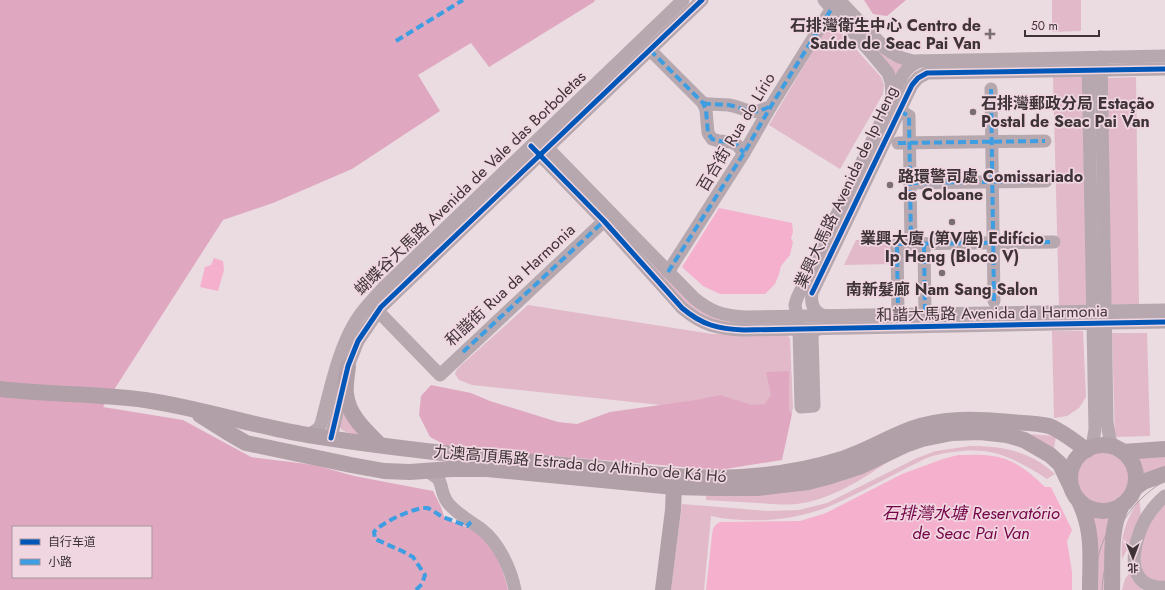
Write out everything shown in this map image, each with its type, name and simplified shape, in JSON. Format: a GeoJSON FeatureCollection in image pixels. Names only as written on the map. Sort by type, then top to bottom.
{"type":"FeatureCollection","features":[{"type":"Feature","properties":{"kind":"main road"},"geometry":{"type":"LineString","coordinates":[[348,366],[346,386],[348,403],[354,417],[379,444]]}},
{"type":"Feature","properties":{"kind":"main road","name":"九澳高頂馬路 Estrada do Altinho de Ká Hó"},"geometry":{"type":"LineString","coordinates":[[0,389],[25,392],[109,396],[145,400],[255,425],[309,435],[422,451],[668,475],[737,477],[775,474],[812,468],[842,459],[912,429],[938,422],[958,420],[980,419],[1052,427],[1089,449]]}},
{"type":"Feature","properties":{"kind":"main road","name":"九澳高頂馬路 Estrada do Altinho de Ká Hó"},"geometry":{"type":"LineString","coordinates":[[181,407],[197,414],[246,443],[387,471],[487,469],[674,487],[738,489],[808,482],[859,467],[905,445],[922,439],[952,433],[980,432],[1007,435],[1024,440],[1050,455],[1060,464],[1087,518],[1090,532],[1090,590]]}},
{"type":"Feature","properties":{"kind":"main road"},"geometry":{"type":"LineString","coordinates":[[255,425],[249,430],[250,438],[255,442],[276,449]]}},
{"type":"Feature","properties":{"kind":"main road"},"geometry":{"type":"LineString","coordinates":[[330,438],[344,445],[391,453],[394,455],[397,462],[395,467],[387,471]]}},
{"type":"Feature","properties":{"kind":"main road"},"geometry":{"type":"LineString","coordinates":[[1119,450],[1133,464],[1136,471],[1135,488],[1130,497],[1114,510],[1095,510],[1086,506],[1076,495],[1071,476],[1074,463],[1080,455],[1089,449],[1107,446],[1119,450],[1165,450]]}},
{"type":"Feature","properties":{"kind":"main road"},"geometry":{"type":"LineString","coordinates":[[1135,488],[1143,482],[1165,474]]}},
{"type":"Feature","properties":{"kind":"main road"},"geometry":{"type":"LineString","coordinates":[[663,590],[673,510],[674,487]]}},
{"type":"Feature","properties":{"kind":"main road"},"geometry":{"type":"LineString","coordinates":[[1112,590],[1115,528],[1122,505]]}},
{"type":"Feature","properties":{"kind":"street","name":"蝴蝶谷大馬路 Avenida de Vale das Borboletas"},"geometry":{"type":"LineString","coordinates":[[309,435],[319,428],[344,345],[357,319],[390,297],[540,147],[683,0]]}},
{"type":"Feature","properties":{"kind":"street","name":"蝴蝶谷大馬路 Avenida de Vale das Borboletas"},"geometry":{"type":"LineString","coordinates":[[540,147],[650,50],[702,0]]}},
{"type":"Feature","properties":{"kind":"street"},"geometry":{"type":"LineString","coordinates":[[832,3],[891,54],[904,59],[921,61],[1095,64],[1165,69]]}},
{"type":"Feature","properties":{"kind":"street"},"geometry":{"type":"LineString","coordinates":[[832,3],[888,73],[891,82],[892,99]]}},
{"type":"Feature","properties":{"kind":"street","name":"百合街 Rua do Lírio"},"geometry":{"type":"LineString","coordinates":[[668,272],[744,153],[832,3]]}},
{"type":"Feature","properties":{"kind":"street"},"geometry":{"type":"LineString","coordinates":[[650,50],[704,103],[708,133],[712,139],[731,142],[737,145],[744,153]]}},
{"type":"Feature","properties":{"kind":"street"},"geometry":{"type":"LineString","coordinates":[[1095,64],[1165,56]]}},
{"type":"Feature","properties":{"kind":"street","name":"業興大馬路 Avenida de Ip Heng"},"geometry":{"type":"LineString","coordinates":[[797,298],[899,82],[911,65],[921,61]]}},
{"type":"Feature","properties":{"kind":"street"},"geometry":{"type":"LineString","coordinates":[[1089,449],[1095,429],[1099,317],[1095,64]]}},
{"type":"Feature","properties":{"kind":"street","name":"業興大馬路 Avenida de Ip Heng"},"geometry":{"type":"LineString","coordinates":[[830,316],[819,313],[815,309],[812,304],[812,293],[912,85],[918,78],[927,73],[1095,64]]}},
{"type":"Feature","properties":{"kind":"street"},"geometry":{"type":"LineString","coordinates":[[991,89],[994,301]]}},
{"type":"Feature","properties":{"kind":"street"},"geometry":{"type":"LineString","coordinates":[[704,103],[729,105],[753,112],[771,106]]}},
{"type":"Feature","properties":{"kind":"street"},"geometry":{"type":"LineString","coordinates":[[900,111],[909,116],[903,143],[910,183],[911,244]]}},
{"type":"Feature","properties":{"kind":"street"},"geometry":{"type":"LineString","coordinates":[[903,143],[1045,141]]}},
{"type":"Feature","properties":{"kind":"street","name":"和諧大馬路 Avenida da Harmonia"},"geometry":{"type":"LineString","coordinates":[[540,147],[682,308],[692,316],[707,324],[722,329],[739,330],[798,323],[830,316],[925,314],[1099,317],[1165,322]]}},
{"type":"Feature","properties":{"kind":"street","name":"和諧大馬路 Avenida da Harmonia"},"geometry":{"type":"LineString","coordinates":[[540,147],[694,298],[711,310],[721,314],[738,317],[774,317],[819,329],[1099,317],[1165,310]]}},
{"type":"Feature","properties":{"kind":"street"},"geometry":{"type":"LineString","coordinates":[[910,183],[1046,181]]}},
{"type":"Feature","properties":{"kind":"street","name":"和諧街 Rua da Harmonia"},"geometry":{"type":"LineString","coordinates":[[374,307],[440,374],[604,221]]}},
{"type":"Feature","properties":{"kind":"street"},"geometry":{"type":"LineString","coordinates":[[898,315],[897,244],[1054,242]]}},
{"type":"Feature","properties":{"kind":"street"},"geometry":{"type":"LineString","coordinates":[[924,244],[925,314]]}},
{"type":"Feature","properties":{"kind":"street"},"geometry":{"type":"LineString","coordinates":[[797,298],[795,306],[798,323],[801,407],[814,406],[812,335],[815,330],[819,329]]}},
{"type":"Feature","properties":{"kind":"street"},"geometry":{"type":"LineString","coordinates":[[774,317],[786,310],[797,298]]}},
{"type":"Feature","properties":{"kind":"street","name":"蝴蝶谷大馬路 Avenida de Vale das Borboletas"},"geometry":{"type":"LineString","coordinates":[[330,438],[348,366],[374,307]]}},
{"type":"Feature","properties":{"kind":"street"},"geometry":{"type":"LineString","coordinates":[[1099,317],[1108,431],[1110,440],[1119,450]]}},
{"type":"Feature","properties":{"kind":"street"},"geometry":{"type":"LineString","coordinates":[[427,471],[436,476],[439,480],[443,496],[451,507],[480,528],[492,540],[509,571],[515,590]]}},
{"type":"Feature","properties":{"kind":"street"},"geometry":{"type":"LineString","coordinates":[[1165,496],[1150,512],[1145,520],[1137,541],[1134,564],[1136,576],[1140,583],[1155,589],[1165,587]]}},
{"type":"Feature","properties":{"kind":"shaded area"},"geometry":{"type":"Polygon","coordinates":[[[0,0],[595,0],[489,67],[471,43],[418,75],[440,111],[352,169],[273,203],[223,220],[103,407],[183,420],[251,457],[315,465],[354,476],[433,491],[445,519],[465,526],[474,531],[487,542],[499,562],[508,590],[0,590],[0,0]]]}},
{"type":"Feature","properties":{"kind":"shaded area"},"geometry":{"type":"Polygon","coordinates":[[[828,0],[833,0],[885,56],[890,60],[906,64],[896,77],[828,0]]]}},
{"type":"Feature","properties":{"kind":"shaded area"},"geometry":{"type":"Polygon","coordinates":[[[864,0],[906,0],[887,16],[873,14],[864,0]]]}},
{"type":"Feature","properties":{"kind":"shaded area"},"geometry":{"type":"Polygon","coordinates":[[[1052,0],[1081,0],[1081,31],[1052,32],[1052,0]]]}},
{"type":"Feature","properties":{"kind":"shaded area"},"geometry":{"type":"Polygon","coordinates":[[[831,26],[837,28],[881,77],[884,85],[883,94],[840,169],[769,125],[825,30],[831,26]]]}},
{"type":"Feature","properties":{"kind":"shaded area"},"geometry":{"type":"Polygon","coordinates":[[[1083,76],[1088,305],[1059,306],[1053,77],[1083,76]]]}},
{"type":"Feature","properties":{"kind":"shaded area"},"geometry":{"type":"Polygon","coordinates":[[[1136,77],[1139,304],[1109,305],[1107,78],[1136,77]]]}},
{"type":"Feature","properties":{"kind":"shaded area"},"geometry":{"type":"Polygon","coordinates":[[[856,240],[890,240],[893,252],[891,264],[844,265],[856,240]]]}},
{"type":"Feature","properties":{"kind":"shaded area"},"geometry":{"type":"Polygon","coordinates":[[[656,264],[694,305],[783,321],[738,325],[714,322],[695,313],[651,267],[656,264]]]}},
{"type":"Feature","properties":{"kind":"shaded area"},"geometry":{"type":"Polygon","coordinates":[[[528,305],[712,334],[786,334],[790,338],[793,408],[791,415],[783,418],[472,385],[459,380],[455,374],[457,369],[528,305]]]}},
{"type":"Feature","properties":{"kind":"shaded area"},"geometry":{"type":"Polygon","coordinates":[[[1052,331],[1083,331],[1086,397],[1079,408],[1067,416],[1054,418],[1052,331]]]}},
{"type":"Feature","properties":{"kind":"shaded area"},"geometry":{"type":"Polygon","coordinates":[[[1112,333],[1147,333],[1150,436],[1115,437],[1112,333]]]}},
{"type":"Feature","properties":{"kind":"shaded area"},"geometry":{"type":"Polygon","coordinates":[[[789,371],[789,410],[792,414],[782,460],[719,470],[449,447],[430,437],[419,415],[421,396],[431,385],[471,393],[490,401],[558,422],[577,424],[610,412],[696,400],[720,395],[752,405],[765,404],[771,395],[766,372],[789,371]]]}},
{"type":"Feature","properties":{"kind":"shaded area"},"geometry":{"type":"Polygon","coordinates":[[[344,410],[360,435],[341,429],[340,422],[344,410]]]}},
{"type":"Feature","properties":{"kind":"shaded area"},"geometry":{"type":"Polygon","coordinates":[[[1026,434],[1056,436],[1054,448],[1026,434]]]}},
{"type":"Feature","properties":{"kind":"shaded area"},"geometry":{"type":"Polygon","coordinates":[[[970,446],[994,447],[1016,451],[1036,460],[1055,474],[1047,479],[1022,464],[988,451],[972,450],[955,452],[932,456],[847,498],[814,512],[770,520],[740,520],[711,516],[704,590],[671,590],[682,504],[768,511],[799,510],[827,503],[917,458],[936,451],[970,446]]]}},
{"type":"Feature","properties":{"kind":"shaded area"},"geometry":{"type":"Polygon","coordinates":[[[1098,452],[1108,452],[1122,459],[1129,473],[1129,483],[1122,497],[1108,504],[1098,504],[1088,500],[1081,493],[1077,483],[1077,473],[1081,463],[1088,456],[1098,452]]]}},
{"type":"Feature","properties":{"kind":"shaded area"},"geometry":{"type":"Polygon","coordinates":[[[1135,455],[1165,455],[1165,467],[1144,477],[1142,467],[1135,455]]]}},
{"type":"Feature","properties":{"kind":"shaded area"},"geometry":{"type":"Polygon","coordinates":[[[890,460],[860,480],[838,492],[803,503],[780,504],[706,500],[706,495],[760,495],[890,460]]]}},
{"type":"Feature","properties":{"kind":"shaded area"},"geometry":{"type":"Polygon","coordinates":[[[1139,498],[1141,515],[1132,540],[1122,559],[1123,534],[1131,513],[1139,498]]]}},
{"type":"Feature","properties":{"kind":"shaded area"},"geometry":{"type":"Polygon","coordinates":[[[1165,505],[1165,583],[1149,583],[1142,570],[1142,543],[1148,526],[1165,505]]]}},
{"type":"Feature","properties":{"kind":"shaded area"},"geometry":{"type":"Polygon","coordinates":[[[1091,515],[1113,515],[1106,590],[1096,590],[1091,515]]]}},
{"type":"Feature","properties":{"kind":"shaded area"},"geometry":{"type":"Polygon","coordinates":[[[1131,571],[1137,585],[1143,590],[1122,590],[1125,579],[1131,571]]]}},
{"type":"Feature","properties":{"kind":"water"},"geometry":{"type":"Polygon","coordinates":[[[719,208],[792,223],[793,232],[791,238],[793,242],[790,255],[781,266],[775,284],[765,294],[720,294],[703,286],[682,267],[719,208]]]}},
{"type":"Feature","properties":{"kind":"water"},"geometry":{"type":"Polygon","coordinates":[[[214,258],[223,261],[224,270],[218,291],[200,287],[205,267],[211,265],[214,258]]]}},
{"type":"Feature","properties":{"kind":"water","name":"石排灣水塘 Reservatório de Seac Pai Van"},"geometry":{"type":"Polygon","coordinates":[[[958,455],[988,455],[1000,457],[1021,467],[1045,487],[1051,487],[1072,530],[1067,541],[1072,572],[1072,590],[706,590],[712,533],[717,524],[721,522],[800,521],[826,513],[902,474],[958,455]]]}},
{"type":"Feature","properties":{"kind":"tram line"},"geometry":{"type":"LineString","coordinates":[[1096,590],[1096,570],[1100,550],[1110,527],[1117,515],[1135,493],[1165,469]]}},
{"type":"Feature","properties":{"kind":"tram line"},"geometry":{"type":"LineString","coordinates":[[1102,590],[1107,558],[1113,542],[1128,513],[1151,490],[1165,481]]}},
{"type":"Feature","properties":{"kind":"marked path"},"geometry":{"type":"LineString","coordinates":[[396,41],[463,0]]}},
{"type":"Feature","properties":{"kind":"marked path"},"geometry":{"type":"LineString","coordinates":[[668,272],[744,153],[771,106],[832,8]]}},
{"type":"Feature","properties":{"kind":"marked path"},"geometry":{"type":"LineString","coordinates":[[650,50],[703,103],[706,110],[708,133],[712,139],[731,142],[737,145],[744,153]]}},
{"type":"Feature","properties":{"kind":"marked path"},"geometry":{"type":"LineString","coordinates":[[991,89],[994,301]]}},
{"type":"Feature","properties":{"kind":"marked path"},"geometry":{"type":"LineString","coordinates":[[703,103],[729,105],[753,112],[771,106]]}},
{"type":"Feature","properties":{"kind":"marked path"},"geometry":{"type":"LineString","coordinates":[[900,111],[909,116],[911,244]]}},
{"type":"Feature","properties":{"kind":"marked path"},"geometry":{"type":"LineString","coordinates":[[898,143],[1045,141]]}},
{"type":"Feature","properties":{"kind":"marked path"},"geometry":{"type":"LineString","coordinates":[[910,183],[1046,181]]}},
{"type":"Feature","properties":{"kind":"marked path"},"geometry":{"type":"LineString","coordinates":[[463,352],[604,221]]}},
{"type":"Feature","properties":{"kind":"marked path"},"geometry":{"type":"LineString","coordinates":[[898,315],[897,244],[1054,242]]}},
{"type":"Feature","properties":{"kind":"marked path"},"geometry":{"type":"LineString","coordinates":[[924,244],[925,314]]}},
{"type":"Feature","properties":{"kind":"marked path"},"geometry":{"type":"LineString","coordinates":[[416,590],[422,584],[425,575],[413,557],[375,539],[374,532],[391,520],[422,508],[427,508],[443,517],[467,526],[471,522]]}},
{"type":"Feature","properties":{"kind":"cycle path"},"geometry":{"type":"LineString","coordinates":[[331,438],[348,366],[358,341],[381,307],[702,0]]}},
{"type":"Feature","properties":{"kind":"cycle path"},"geometry":{"type":"LineString","coordinates":[[812,293],[912,85],[918,78],[927,73],[1165,69]]}},
{"type":"Feature","properties":{"kind":"cycle path"},"geometry":{"type":"LineString","coordinates":[[531,146],[604,221],[682,308],[696,318],[718,327],[744,330],[1165,322]]}},
{"type":"Feature","properties":{"kind":"place","name":"石排灣衛生中心 Centro de Saúde de Seac Pai Van"},"geometry":{"type":"Point","coordinates":[990,34]}},
{"type":"Feature","properties":{"kind":"place","name":"石排灣郵政分局 Estação Postal de Seac Pai Van"},"geometry":{"type":"Point","coordinates":[973,112]}},
{"type":"Feature","properties":{"kind":"place","name":"路環警司處 Comissariado de Coloane"},"geometry":{"type":"Point","coordinates":[890,185]}},
{"type":"Feature","properties":{"kind":"place","name":"業興大廈 (第V座) Edifício Ip Heng (Bloco V)"},"geometry":{"type":"Point","coordinates":[952,222]}},
{"type":"Feature","properties":{"kind":"place","name":"南新髮廊 Nam Sang Salon"},"geometry":{"type":"Point","coordinates":[942,273]}}]}
